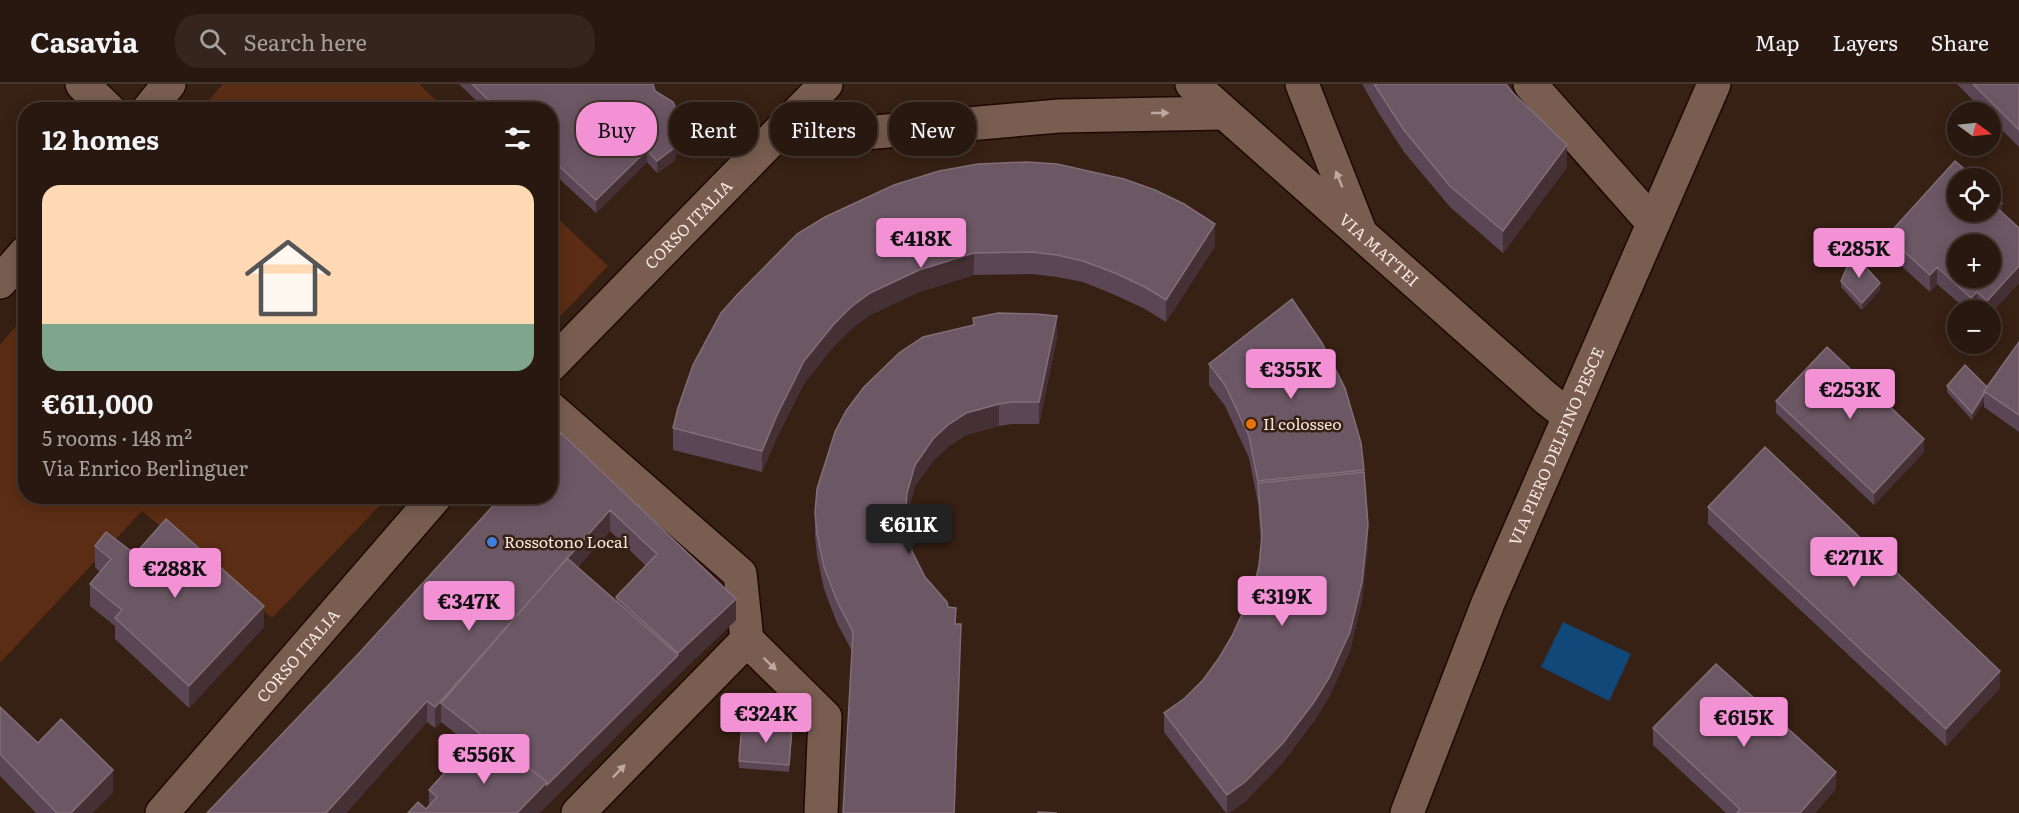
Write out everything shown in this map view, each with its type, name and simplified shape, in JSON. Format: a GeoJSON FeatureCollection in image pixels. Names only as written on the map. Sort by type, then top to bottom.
{"type":"FeatureCollection","features":[{"type":"Feature","properties":{"kind":"street"},"geometry":{"type":"LineString","coordinates":[[82,84],[101,102]]}},
{"type":"Feature","properties":{"kind":"street"},"geometry":{"type":"LineString","coordinates":[[154,102],[170,84]]}},
{"type":"Feature","properties":{"kind":"street","name":"CORSO ITALIA"},"geometry":{"type":"LineString","coordinates":[[808,102],[826,84]]}},
{"type":"Feature","properties":{"kind":"street","name":"VIA MATTEI"},"geometry":{"type":"LineString","coordinates":[[1192,84],[1569,416]]}},
{"type":"Feature","properties":{"kind":"street"},"geometry":{"type":"LineString","coordinates":[[1302,84],[1361,234]]}},
{"type":"Feature","properties":{"kind":"street"},"geometry":{"type":"LineString","coordinates":[[1530,84],[1653,223]]}},
{"type":"Feature","properties":{"kind":"street","name":"VIA PIERO DELFINO PESCE"},"geometry":{"type":"LineString","coordinates":[[1407,813],[1488,603],[1714,84]]}},
{"type":"Feature","properties":{"kind":"street"},"geometry":{"type":"LineString","coordinates":[[877,132],[1059,116],[1224,113]]}},
{"type":"Feature","properties":{"kind":"street","name":"CORSO ITALIA"},"geometry":{"type":"LineString","coordinates":[[558,358],[770,140]]}},
{"type":"Feature","properties":{"kind":"street"},"geometry":{"type":"LineString","coordinates":[[0,282],[18,261]]}},
{"type":"Feature","properties":{"kind":"street"},"geometry":{"type":"LineString","coordinates":[[558,415],[740,574],[747,640],[825,717],[821,813]]}},
{"type":"Feature","properties":{"kind":"street","name":"CORSO ITALIA"},"geometry":{"type":"LineString","coordinates":[[162,813],[428,504]]}},
{"type":"Feature","properties":{"kind":"street"},"geometry":{"type":"LineString","coordinates":[[578,813],[747,640]]}},
{"type":"Feature","properties":{"kind":"shaded area"},"geometry":{"type":"Polygon","coordinates":[[[223,84],[419,84],[438,102],[207,102],[223,84]]]}},
{"type":"Feature","properties":{"kind":"shaded area"},"geometry":{"type":"Polygon","coordinates":[[[558,219],[608,266],[558,319],[558,219]]]}},
{"type":"Feature","properties":{"kind":"shaded area"},"geometry":{"type":"Polygon","coordinates":[[[18,323],[18,504],[381,504],[272,618],[142,511],[0,663],[0,345],[18,323]]]}},
{"type":"Feature","properties":{"kind":"water"},"geometry":{"type":"Polygon","coordinates":[[[1563,622],[1631,654],[1609,701],[1541,667],[1563,622]]]}},
{"type":"Feature","properties":{"kind":"building"},"geometry":{"type":"Polygon","coordinates":[[[472,84],[653,84],[655,91],[673,102],[669,102],[669,152],[657,161],[652,156],[657,156],[657,102],[576,102],[576,156],[641,156],[596,200],[558,165],[558,102],[491,102],[472,84]]]}},
{"type":"Feature","properties":{"kind":"building"},"geometry":{"type":"Polygon","coordinates":[[[1374,84],[1506,84],[1567,145],[1503,231],[1450,186],[1404,130],[1374,84]]]}},
{"type":"Feature","properties":{"kind":"building"},"geometry":{"type":"Polygon","coordinates":[[[1973,84],[2019,84],[2019,130],[2001,112],[2001,102],[1991,102],[1973,84]]]}},
{"type":"Feature","properties":{"kind":"building"},"geometry":{"type":"Polygon","coordinates":[[[1955,161],[1963,168],[1949,168],[1955,161]]]}},
{"type":"Feature","properties":{"kind":"building"},"geometry":{"type":"Polygon","coordinates":[[[1027,162],[1057,164],[1124,179],[1184,204],[1215,224],[1166,300],[1115,273],[1083,261],[1057,255],[1032,252],[974,253],[919,270],[870,293],[834,324],[804,361],[762,451],[673,428],[693,365],[721,313],[797,234],[825,217],[894,185],[939,171],[978,164],[1027,162]]]}},
{"type":"Feature","properties":{"kind":"building"},"geometry":{"type":"Polygon","coordinates":[[[1947,170],[1947,222],[2001,222],[2001,212],[2019,228],[2019,266],[2001,286],[2001,234],[1947,234],[1947,276],[1937,267],[1930,275],[1887,236],[1947,170]]]}},
{"type":"Feature","properties":{"kind":"building"},"geometry":{"type":"Polygon","coordinates":[[[1853,253],[1880,283],[1862,303],[1841,281],[1853,253]]]}},
{"type":"Feature","properties":{"kind":"building"},"geometry":{"type":"Polygon","coordinates":[[[1960,288],[1999,288],[1988,300],[1977,292],[1971,298],[1960,288]]]}},
{"type":"Feature","properties":{"kind":"building"},"geometry":{"type":"Polygon","coordinates":[[[1292,299],[1322,343],[1345,388],[1361,443],[1364,470],[1258,481],[1249,436],[1225,385],[1209,364],[1292,299]]]}},
{"type":"Feature","properties":{"kind":"building"},"geometry":{"type":"Polygon","coordinates":[[[998,313],[1057,316],[1039,402],[999,404],[966,413],[949,424],[933,439],[915,465],[907,493],[905,517],[912,551],[925,577],[947,602],[948,607],[956,608],[955,624],[961,624],[954,813],[843,813],[853,632],[837,601],[824,567],[815,513],[817,489],[835,432],[846,411],[864,387],[899,353],[923,337],[974,325],[973,318],[998,313]]]}},
{"type":"Feature","properties":{"kind":"building"},"geometry":{"type":"Polygon","coordinates":[[[2019,342],[2019,415],[1984,391],[2019,342]]]}},
{"type":"Feature","properties":{"kind":"building"},"geometry":{"type":"Polygon","coordinates":[[[1827,347],[1924,439],[1874,493],[1776,401],[1827,347]]]}},
{"type":"Feature","properties":{"kind":"building"},"geometry":{"type":"Polygon","coordinates":[[[1965,365],[1987,387],[1972,413],[1947,386],[1965,365]]]}},
{"type":"Feature","properties":{"kind":"building"},"geometry":{"type":"Polygon","coordinates":[[[561,433],[736,599],[678,653],[616,597],[657,554],[610,510],[441,701],[435,707],[427,701],[326,813],[207,813],[361,651],[495,504],[558,504],[558,436],[561,433]]]}},
{"type":"Feature","properties":{"kind":"building"},"geometry":{"type":"Polygon","coordinates":[[[1765,447],[2000,671],[1946,729],[1708,507],[1765,447]]]}},
{"type":"Feature","properties":{"kind":"building"},"geometry":{"type":"Polygon","coordinates":[[[1364,472],[1368,525],[1362,582],[1350,632],[1329,678],[1314,702],[1283,743],[1246,781],[1227,795],[1164,713],[1185,698],[1203,680],[1219,658],[1253,590],[1259,566],[1262,535],[1258,483],[1364,472]]]}},
{"type":"Feature","properties":{"kind":"building"},"geometry":{"type":"Polygon","coordinates":[[[166,519],[264,606],[189,686],[115,618],[122,610],[90,584],[111,559],[95,546],[106,532],[135,554],[166,519]]]}},
{"type":"Feature","properties":{"kind":"building"},"geometry":{"type":"Polygon","coordinates":[[[567,558],[678,655],[547,785],[547,782],[495,741],[493,744],[441,703],[567,558]]]}},
{"type":"Feature","properties":{"kind":"building"},"geometry":{"type":"Polygon","coordinates":[[[1716,664],[1836,772],[1800,813],[1737,813],[1740,809],[1653,728],[1716,664]]]}},
{"type":"Feature","properties":{"kind":"building"},"geometry":{"type":"Polygon","coordinates":[[[0,707],[38,743],[61,719],[113,770],[71,813],[57,813],[0,754],[0,707]]]}},
{"type":"Feature","properties":{"kind":"building"},"geometry":{"type":"Polygon","coordinates":[[[742,724],[792,727],[789,765],[739,761],[742,724]]]}},
{"type":"Feature","properties":{"kind":"building"},"geometry":{"type":"Polygon","coordinates":[[[495,741],[547,782],[517,813],[408,813],[418,802],[426,809],[437,797],[429,790],[466,749],[478,761],[495,741]]]}},
{"type":"Feature","properties":{"kind":"place","name":"Il colosseo"},"geometry":{"type":"Point","coordinates":[1251,424]}},
{"type":"Feature","properties":{"kind":"place","name":"Rossotono Local"},"geometry":{"type":"Point","coordinates":[492,542]}}]}
